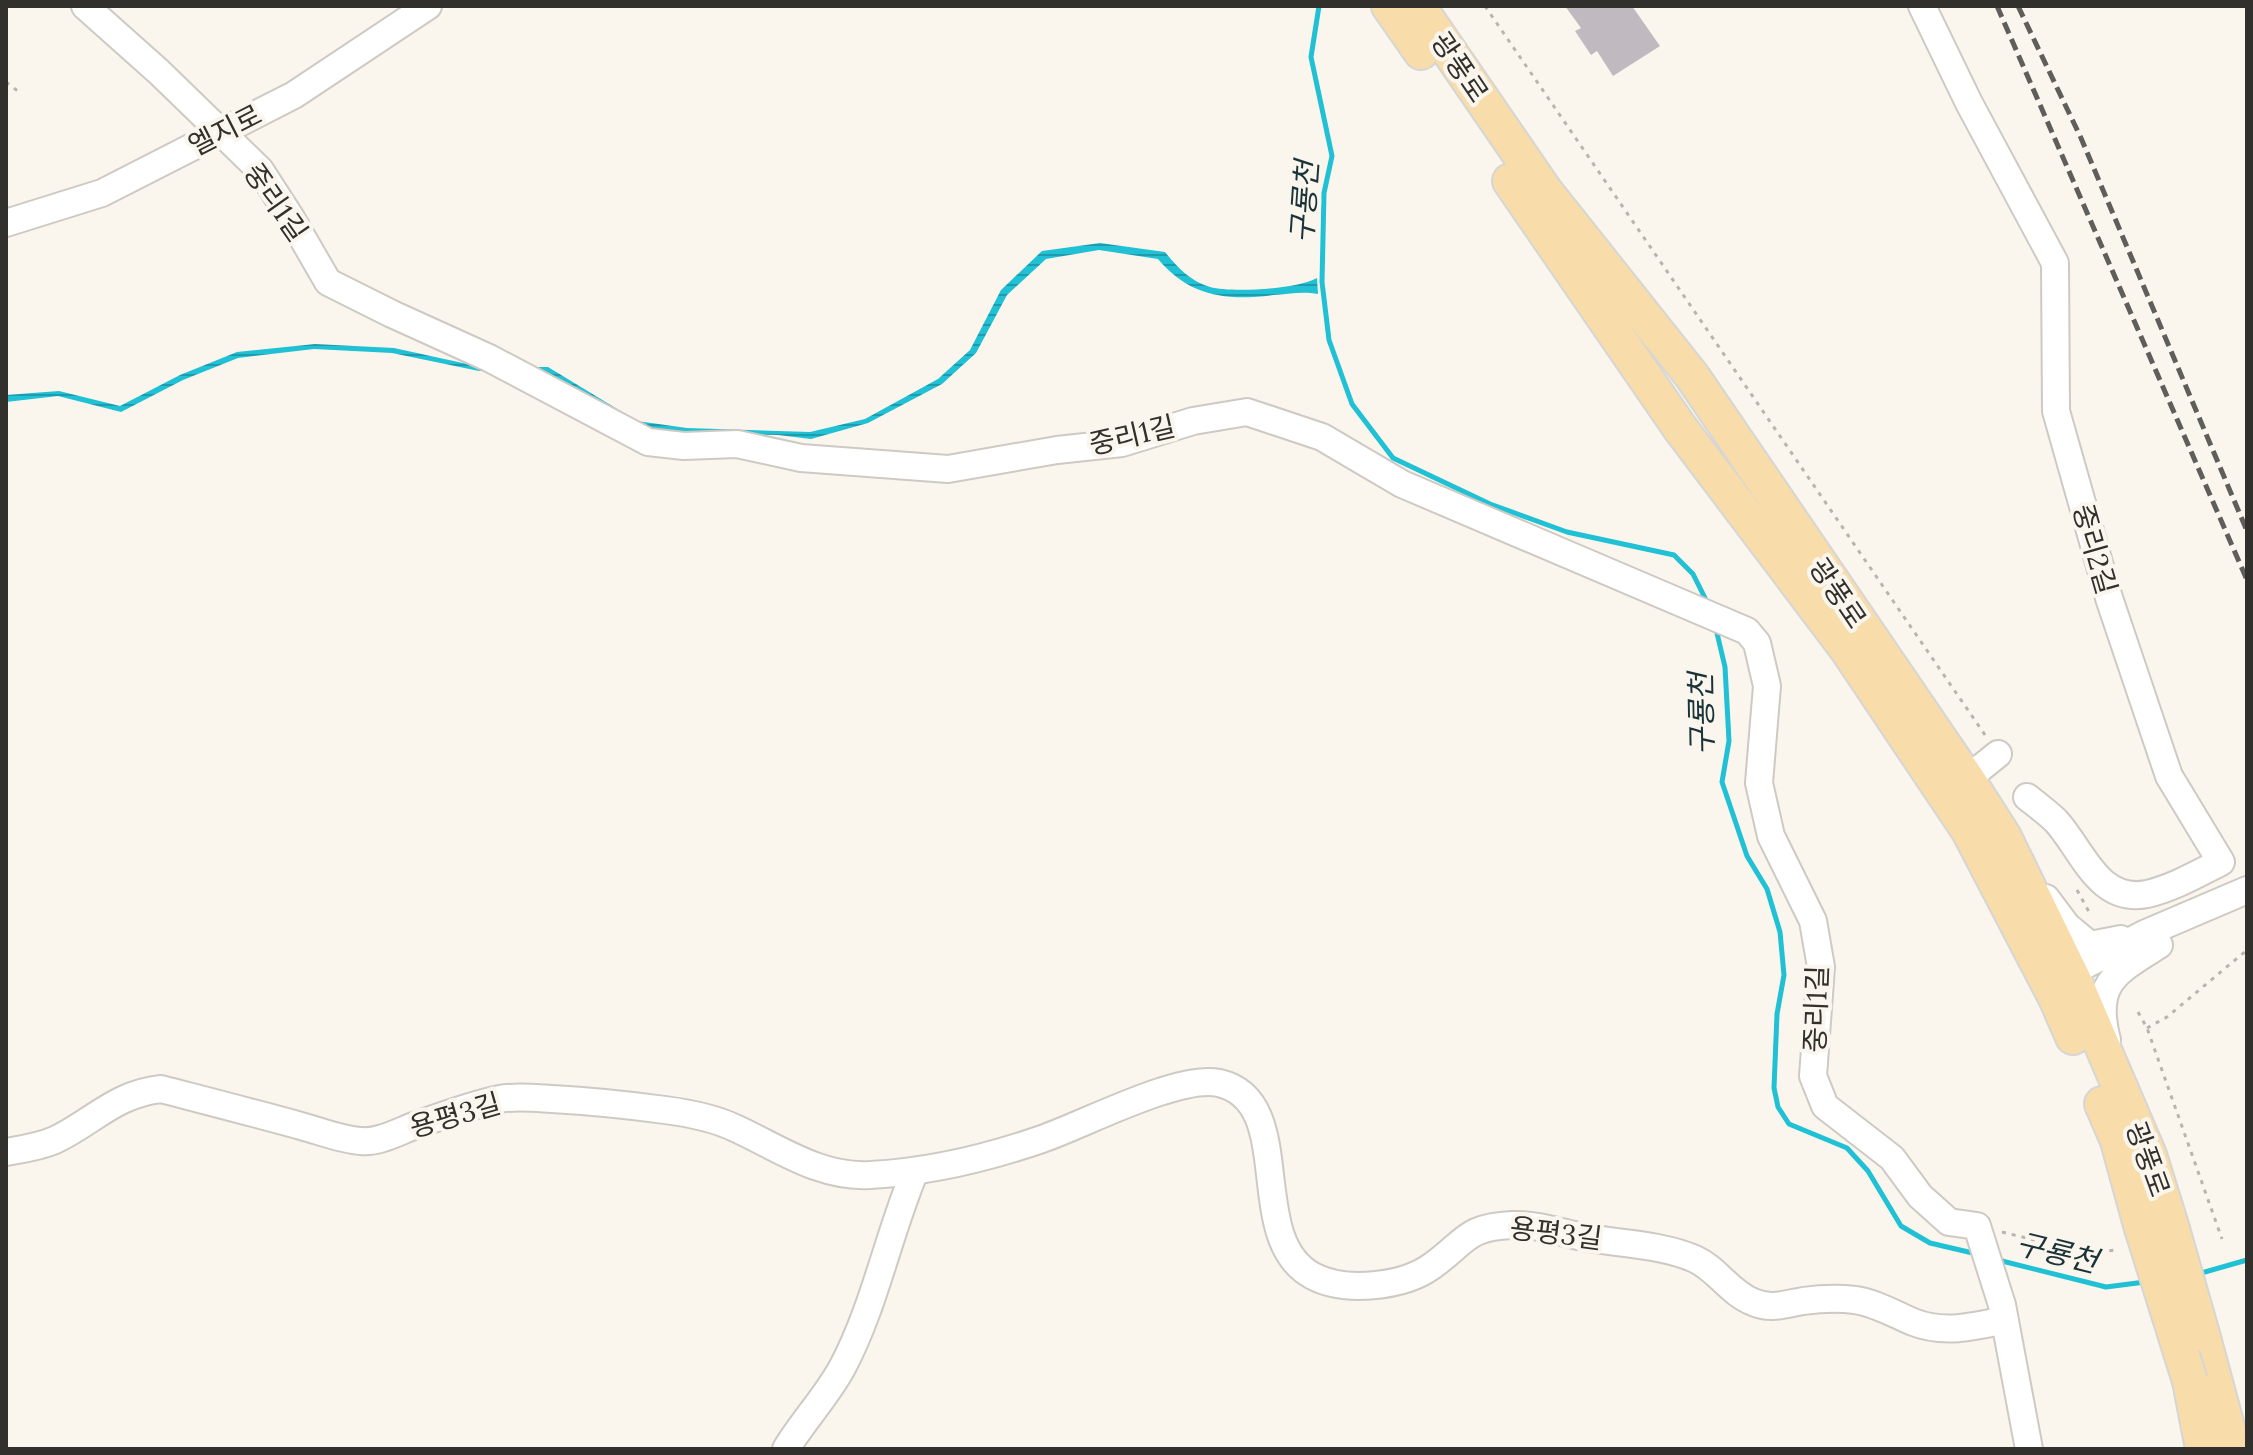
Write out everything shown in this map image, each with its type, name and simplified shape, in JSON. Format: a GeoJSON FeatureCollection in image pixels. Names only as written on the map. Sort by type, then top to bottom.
{"type":"FeatureCollection","features":[{"type":"Feature","properties":{"kind":"main road","name":"광풍로"},"geometry":{"type":"LineString","coordinates":[[1389,6],[1680,428],[1847,649],[1969,831],[2063,986],[2126,1100],[2149,1155],[2156,1227]]}},
{"type":"Feature","properties":{"kind":"main road","name":"광풍로"},"geometry":{"type":"LineString","coordinates":[[1418,6],[1545,191],[1692,376],[2004,837],[2063,986],[2118,1141],[2156,1227]]}},
{"type":"Feature","properties":{"kind":"main road"},"geometry":{"type":"LineString","coordinates":[[2156,1227],[2202,1334],[2233,1449]]}},
{"type":"Feature","properties":{"kind":"main road"},"geometry":{"type":"LineString","coordinates":[[2156,1227],[2203,1449]]}},
{"type":"Feature","properties":{"kind":"street","name":"중리1길"},"geometry":{"type":"LineString","coordinates":[[85,6],[159,72],[260,170],[328,282],[489,358],[648,442],[684,446],[737,444],[801,458],[948,469],[1057,450],[1122,443],[1193,421],[1247,412],[1322,437],[1402,484],[1747,631],[1757,643],[1767,686],[1759,783],[1771,836],[1813,921],[1821,967],[1813,1076],[1825,1106],[1892,1158],[1920,1196],[1949,1222],[1977,1226]]}},
{"type":"Feature","properties":{"kind":"street","name":"엘지로"},"geometry":{"type":"LineString","coordinates":[[6,223],[102,193],[294,95],[428,6]]}},
{"type":"Feature","properties":{"kind":"street","name":"중리2길"},"geometry":{"type":"LineString","coordinates":[[1922,6],[1969,103],[2055,263],[2056,411],[2109,598],[2169,776],[2221,862],[2145,895],[2118,892],[2102,882],[2057,822],[2027,797]]}},
{"type":"Feature","properties":{"kind":"street"},"geometry":{"type":"LineString","coordinates":[[1967,779],[1998,754]]}},
{"type":"Feature","properties":{"kind":"street"},"geometry":{"type":"LineString","coordinates":[[2004,837],[2067,926],[2090,945],[2152,940],[2247,910]]}},
{"type":"Feature","properties":{"kind":"street"},"geometry":{"type":"LineString","coordinates":[[2063,986],[2247,890]]}},
{"type":"Feature","properties":{"kind":"street"},"geometry":{"type":"LineString","coordinates":[[2126,1100],[2102,1023],[2104,993],[2118,971],[2152,940]]}},
{"type":"Feature","properties":{"kind":"street","name":"용평3길"},"geometry":{"type":"LineString","coordinates":[[6,1152],[57,1139],[118,1100],[142,1091],[161,1089],[364,1142],[503,1098],[621,1104],[672,1111],[734,1127],[820,1169],[847,1175],[915,1171],[1001,1153],[1084,1124],[1171,1088],[1218,1082],[1240,1094],[1253,1107],[1263,1130],[1271,1200],[1285,1246],[1295,1263],[1316,1278],[1345,1285],[1407,1279],[1428,1269],[1472,1232],[1489,1226],[1519,1224],[1681,1254],[1700,1261],[1755,1304],[1779,1308],[1802,1301],[1854,1300],[1890,1310],[1930,1328],[1974,1327],[2004,1320]]}},
{"type":"Feature","properties":{"kind":"street"},"geometry":{"type":"LineString","coordinates":[[786,1449],[843,1366],[874,1291],[915,1171]]}},
{"type":"Feature","properties":{"kind":"street"},"geometry":{"type":"LineString","coordinates":[[1977,1226],[1990,1261],[2004,1320],[2029,1449]]}},
{"type":"Feature","properties":{"kind":"path"},"geometry":{"type":"LineString","coordinates":[[1485,6],[1998,754]]}},
{"type":"Feature","properties":{"kind":"path"},"geometry":{"type":"LineString","coordinates":[[6,82],[19,92]]}},
{"type":"Feature","properties":{"kind":"path"},"geometry":{"type":"LineString","coordinates":[[2075,886],[2089,912]]}},
{"type":"Feature","properties":{"kind":"path"},"geometry":{"type":"LineString","coordinates":[[2147,1028],[2167,1017],[2247,950]]}},
{"type":"Feature","properties":{"kind":"path"},"geometry":{"type":"LineString","coordinates":[[2138,1012],[2147,1028],[2222,1239]]}},
{"type":"Feature","properties":{"kind":"path"},"geometry":{"type":"LineString","coordinates":[[1977,1226],[2087,1253],[2116,1250]]}},
{"type":"Feature","properties":{"kind":"water"},"geometry":{"type":"Polygon","coordinates":[[[1100,243],[1165,252],[1184,273],[1210,287],[1265,289],[1317,278],[1318,294],[1240,297],[1210,294],[1183,282],[1158,259],[1099,250],[1046,259],[1007,295],[976,353],[942,384],[868,423],[811,439],[778,435],[688,434],[633,425],[545,371],[479,371],[392,353],[314,349],[238,358],[183,380],[121,412],[58,396],[6,402],[6,395],[59,391],[120,406],[180,375],[237,352],[315,344],[394,348],[481,367],[548,367],[637,421],[687,428],[810,432],[865,419],[938,379],[970,350],[1001,290],[1042,251],[1100,243]]]}},
{"type":"Feature","properties":{"kind":"building"},"geometry":{"type":"Polygon","coordinates":[[[1565,6],[1632,6],[1660,46],[1613,76],[1597,51],[1591,55],[1575,31],[1581,28],[1565,6]]]}},
{"type":"Feature","properties":{"kind":"waterway","name":"구룡천"},"geometry":{"type":"LineString","coordinates":[[1319,6],[1311,57],[1332,156],[1324,193],[1322,282],[1329,340],[1352,404],[1393,458],[1490,504],[1567,532],[1674,555],[1693,574],[1708,604]]}},
{"type":"Feature","properties":{"kind":"waterway","name":"구룡천"},"geometry":{"type":"LineString","coordinates":[[1716,629],[1725,667],[1729,741],[1722,782],[1747,856],[1767,889],[1780,932],[1784,975],[1777,1014],[1774,1088],[1778,1107],[1789,1124],[1847,1148],[1868,1171],[1901,1226],[1930,1243],[1977,1254]]}},
{"type":"Feature","properties":{"kind":"waterway","name":"구룡천"},"geometry":{"type":"LineString","coordinates":[[1998,1260],[2106,1287],[2145,1282]]}},
{"type":"Feature","properties":{"kind":"waterway","name":"구룡천"},"geometry":{"type":"LineString","coordinates":[[2198,1274],[2247,1260]]}},
{"type":"Feature","properties":{"kind":"railway"},"geometry":{"type":"LineString","coordinates":[[1997,6],[2247,580]]}},
{"type":"Feature","properties":{"kind":"railway"},"geometry":{"type":"LineString","coordinates":[[2018,6],[2081,138],[2247,531]]}}]}
